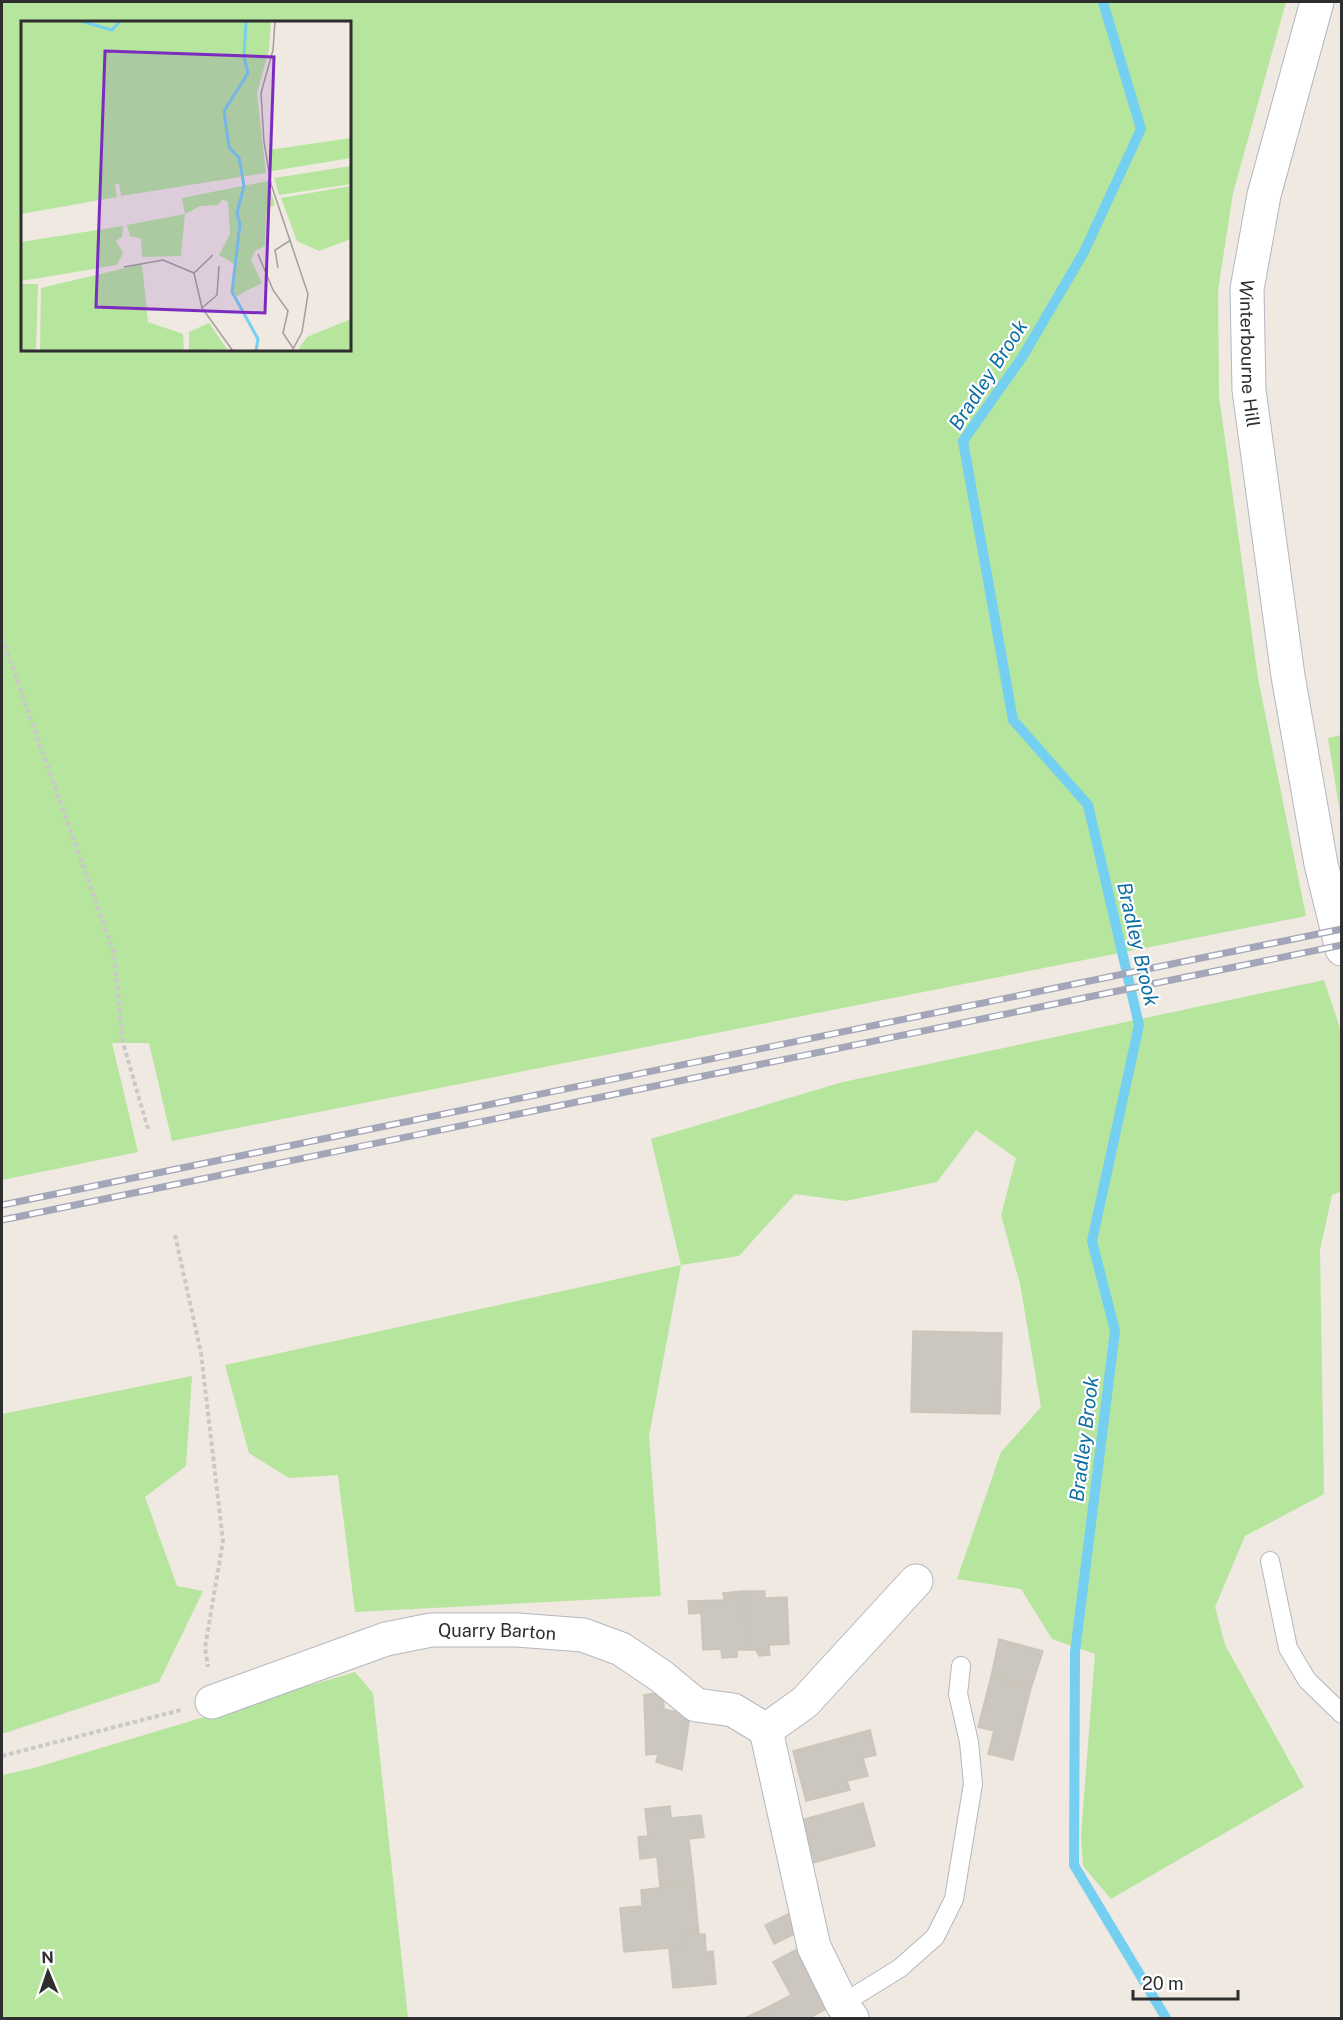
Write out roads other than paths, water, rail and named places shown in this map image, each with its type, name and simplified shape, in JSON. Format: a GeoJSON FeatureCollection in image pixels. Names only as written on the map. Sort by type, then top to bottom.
{"type":"FeatureCollection","features":[{"type":"Feature","properties":{"kind":"street","name":"Winterbourne Hill"},"geometry":{"type":"LineString","coordinates":[[1317,2],[1264,195],[1247,289],[1250,390],[1288,676],[1321,864],[1341,950]]}},
{"type":"Feature","properties":{"kind":"street"},"geometry":{"type":"LineString","coordinates":[[847,2011],[814,1947],[766,1730],[805,1702],[916,1581]]}},
{"type":"Feature","properties":{"kind":"street","name":"Quarry Barton"},"geometry":{"type":"LineString","coordinates":[[212,1702],[386,1639],[431,1630],[517,1630],[584,1635],[621,1649],[661,1676],[696,1705],[733,1710],[766,1730]]}},
{"type":"Feature","properties":{"kind":"lane"},"geometry":{"type":"LineString","coordinates":[[1270,1561],[1288,1648],[1307,1680],[1341,1714]]}},
{"type":"Feature","properties":{"kind":"lane"},"geometry":{"type":"LineString","coordinates":[[847,2011],[935,1937],[954,1899],[973,1784],[969,1742],[958,1694],[961,1666]]}},
{"type":"Feature","properties":{"kind":"waterway","name":"Bradley Brook"},"geometry":{"type":"LineString","coordinates":[[1103,2],[1141,129],[1084,252],[1023,356],[963,441],[1013,720],[1088,805],[1139,1025],[1092,1241],[1115,1331],[1075,1652],[1074,1865],[1166,2018]]}},
{"type":"Feature","properties":{"kind":"railway"},"geometry":{"type":"LineString","coordinates":[[2,1205],[1342,929]]}},
{"type":"Feature","properties":{"kind":"railway"},"geometry":{"type":"LineString","coordinates":[[2,1220],[1342,945]]}}]}
